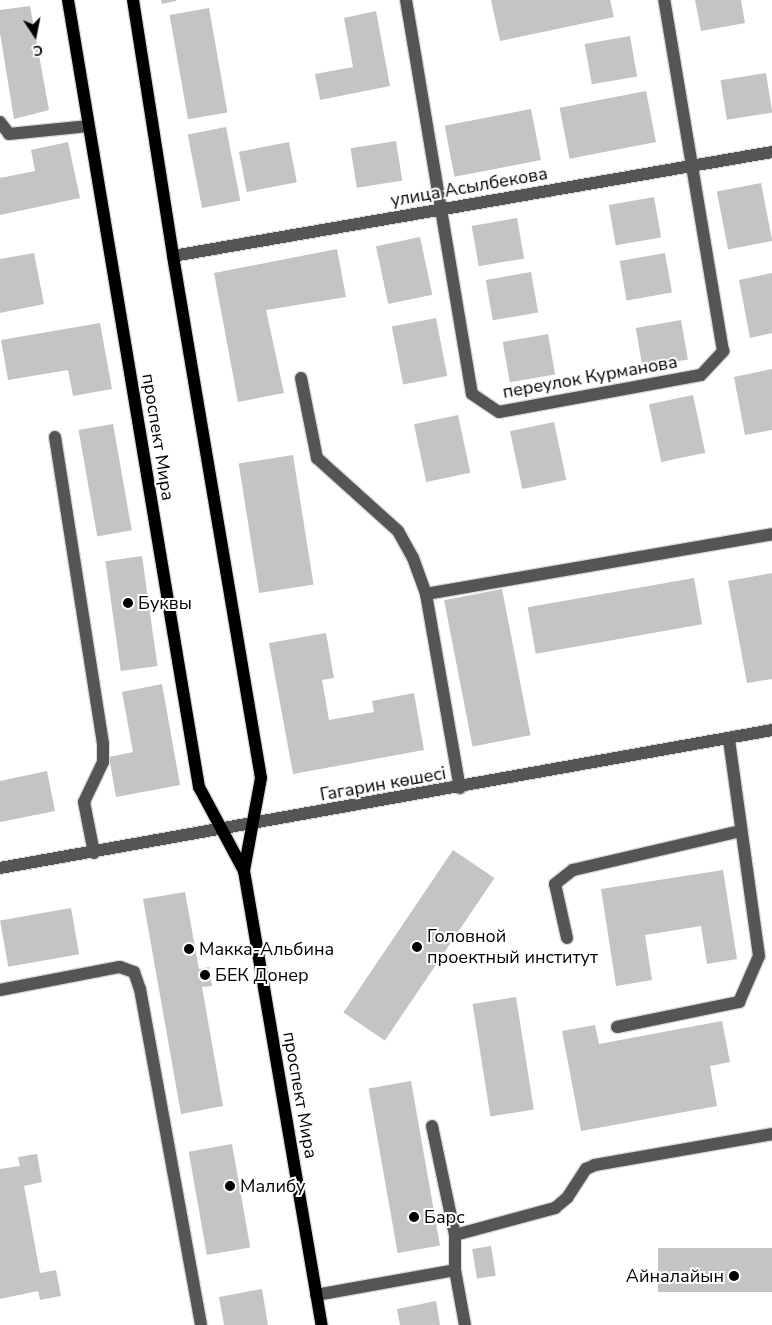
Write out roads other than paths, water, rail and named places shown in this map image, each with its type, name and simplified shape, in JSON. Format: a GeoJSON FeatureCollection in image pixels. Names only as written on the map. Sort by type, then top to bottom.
{"type":"FeatureCollection","features":[{"type":"Feature","properties":{"kind":"main road","name":"проспект Мира"},"geometry":{"type":"LineString","coordinates":[[68,0],[198,787],[244,870]]}},
{"type":"Feature","properties":{"kind":"main road","name":"проспект Мира"},"geometry":{"type":"LineString","coordinates":[[133,0],[173,256],[261,778],[244,870],[322,1325]]}},
{"type":"Feature","properties":{"kind":"street","name":"переулок Курманова"},"geometry":{"type":"LineString","coordinates":[[406,0],[443,210],[472,394],[499,412],[701,375],[723,351],[664,0]]}},
{"type":"Feature","properties":{"kind":"street"},"geometry":{"type":"LineString","coordinates":[[0,122],[9,134],[89,126]]}},
{"type":"Feature","properties":{"kind":"street","name":"улица Асылбекова"},"geometry":{"type":"LineString","coordinates":[[173,256],[772,152]]}},
{"type":"Feature","properties":{"kind":"street"},"geometry":{"type":"LineString","coordinates":[[301,378],[317,458],[398,531],[414,558],[426,594],[460,788]]}},
{"type":"Feature","properties":{"kind":"street"},"geometry":{"type":"LineString","coordinates":[[55,437],[102,744],[103,762],[84,802],[94,853]]}},
{"type":"Feature","properties":{"kind":"street"},"geometry":{"type":"LineString","coordinates":[[426,594],[772,534]]}},
{"type":"Feature","properties":{"kind":"street","name":"Гагарин көшесі"},"geometry":{"type":"LineString","coordinates":[[0,868],[222,831],[772,730]]}},
{"type":"Feature","properties":{"kind":"street"},"geometry":{"type":"LineString","coordinates":[[617,1026],[739,1002],[759,956],[729,739]]}},
{"type":"Feature","properties":{"kind":"street"},"geometry":{"type":"LineString","coordinates":[[567,938],[555,884],[573,870],[741,831]]}},
{"type":"Feature","properties":{"kind":"street"},"geometry":{"type":"LineString","coordinates":[[0,990],[120,968],[134,972],[140,989],[201,1325]]}},
{"type":"Feature","properties":{"kind":"street"},"geometry":{"type":"LineString","coordinates":[[432,1126],[455,1235],[455,1270],[464,1325]]}},
{"type":"Feature","properties":{"kind":"street"},"geometry":{"type":"LineString","coordinates":[[455,1235],[555,1208],[567,1198],[586,1169],[595,1164],[772,1134]]}},
{"type":"Feature","properties":{"kind":"street"},"geometry":{"type":"LineString","coordinates":[[316,1295],[455,1270]]}},
{"type":"Feature","properties":{"kind":"place","name":"Буквы"},"geometry":{"type":"Point","coordinates":[128,603]}},
{"type":"Feature","properties":{"kind":"place","name":"Головной проектный институт"},"geometry":{"type":"Point","coordinates":[417,947]}},
{"type":"Feature","properties":{"kind":"place","name":"Макка-Альбина"},"geometry":{"type":"Point","coordinates":[189,949]}},
{"type":"Feature","properties":{"kind":"place","name":"БЕК Донер"},"geometry":{"type":"Point","coordinates":[205,975]}},
{"type":"Feature","properties":{"kind":"place","name":"Малибу"},"geometry":{"type":"Point","coordinates":[230,1186]}},
{"type":"Feature","properties":{"kind":"place","name":"Барс"},"geometry":{"type":"Point","coordinates":[414,1217]}},
{"type":"Feature","properties":{"kind":"place","name":"Айналайын"},"geometry":{"type":"Point","coordinates":[734,1276]}}]}
